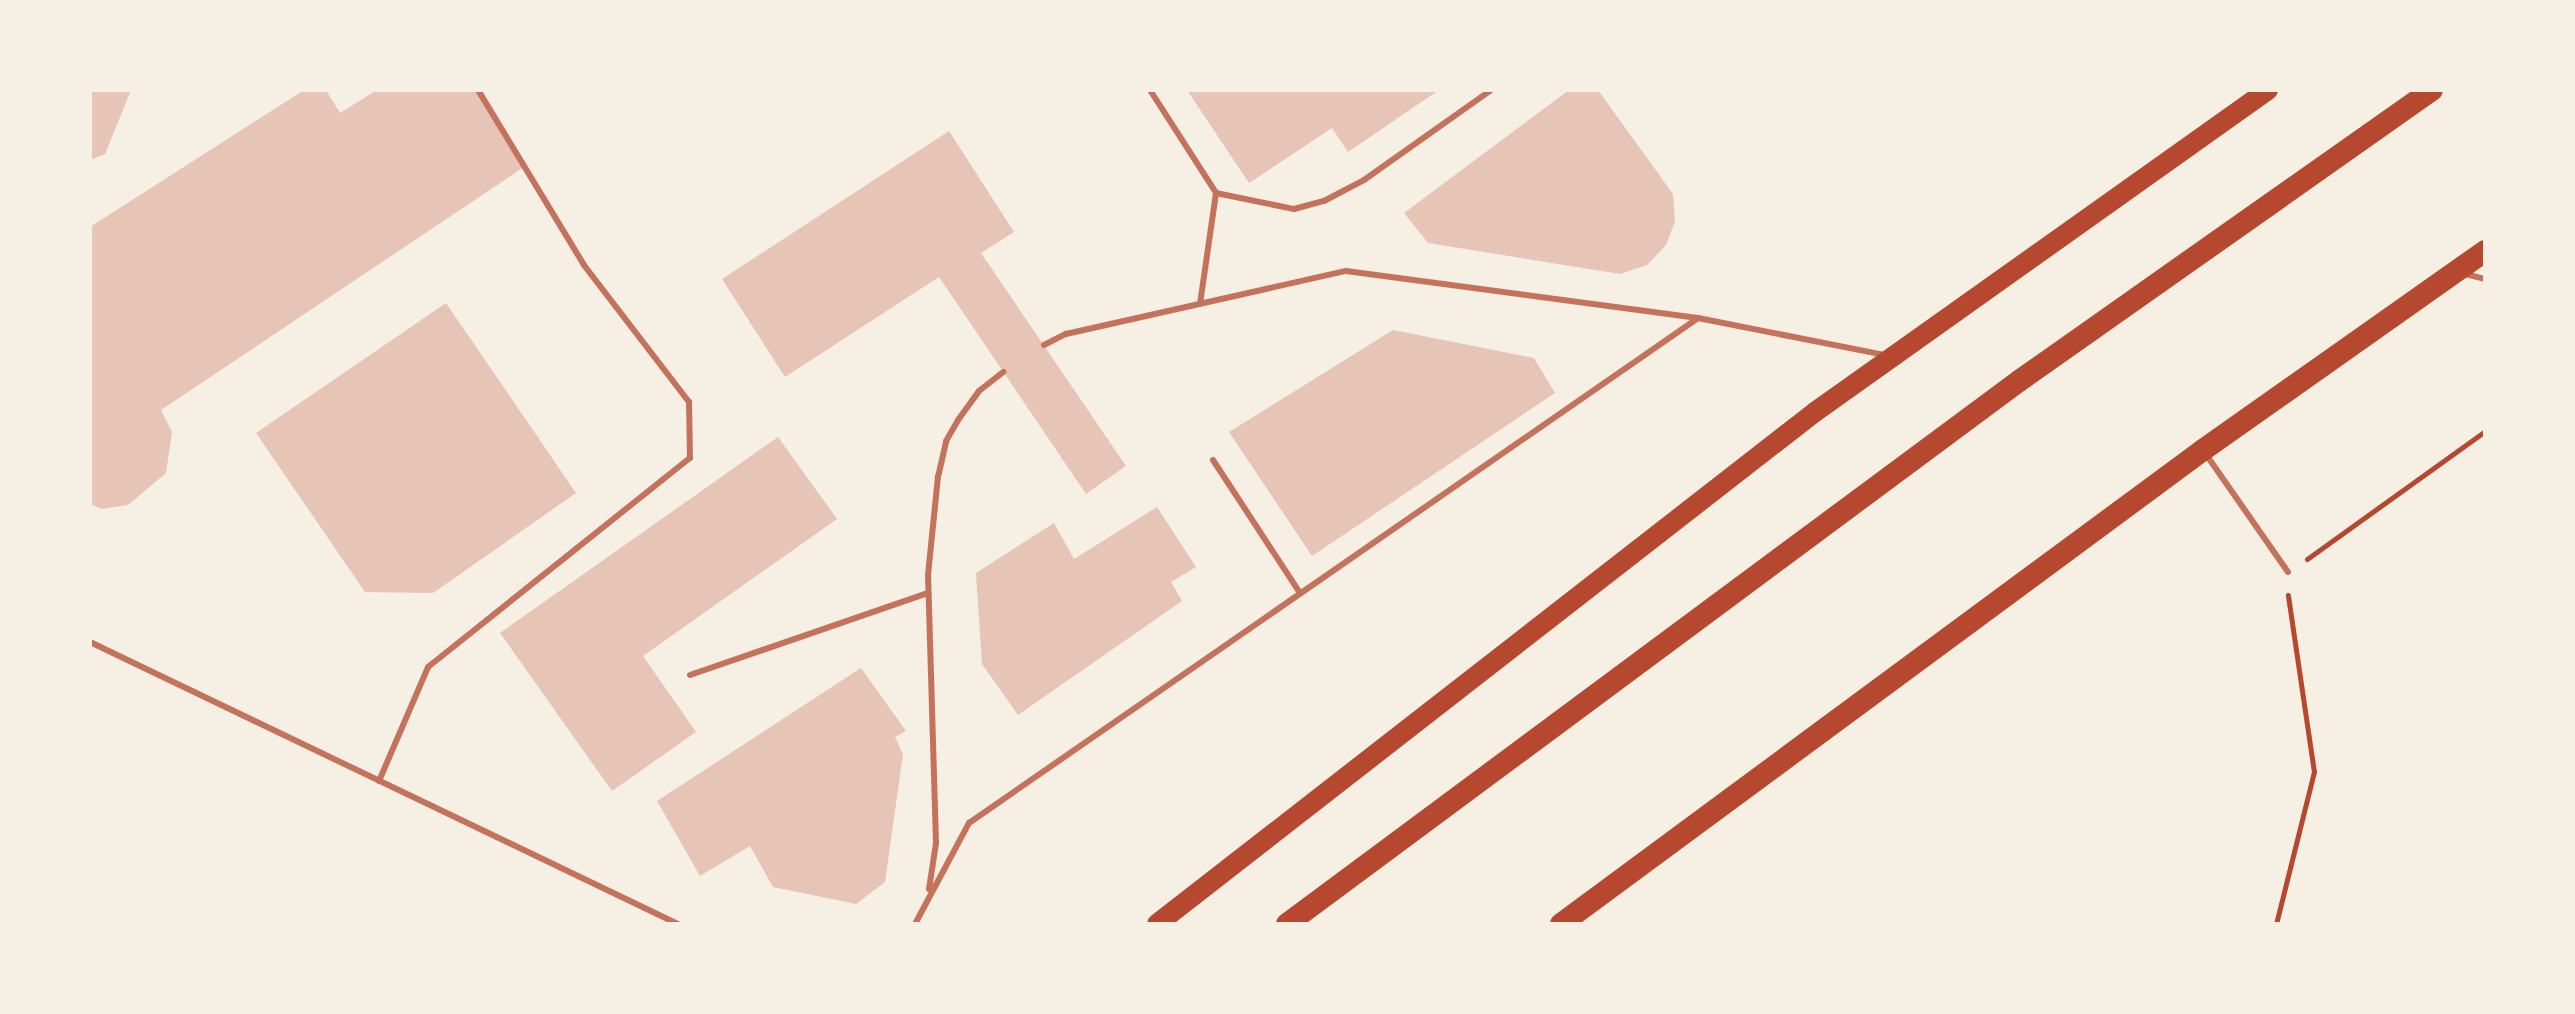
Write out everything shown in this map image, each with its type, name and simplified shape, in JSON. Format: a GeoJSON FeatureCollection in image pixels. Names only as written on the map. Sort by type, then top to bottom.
{"type":"FeatureCollection","features":[{"type":"Feature","properties":{"kind":"highway"},"geometry":{"type":"LineString","coordinates":[[1287,924],[2019,381],[2432,90]]}},
{"type":"Feature","properties":{"kind":"highway"},"geometry":{"type":"LineString","coordinates":[[1561,924],[2203,450],[2485,251]]}},
{"type":"Feature","properties":{"kind":"main road"},"geometry":{"type":"LineString","coordinates":[[1157,924],[1892,356],[2268,90]]}},
{"type":"Feature","properties":{"kind":"lane"},"geometry":{"type":"LineString","coordinates":[[379,781],[428,667],[690,458],[689,402],[584,265],[478,90]]}},
{"type":"Feature","properties":{"kind":"lane"},"geometry":{"type":"LineString","coordinates":[[1150,90],[1216,193],[1200,304]]}},
{"type":"Feature","properties":{"kind":"lane"},"geometry":{"type":"LineString","coordinates":[[1216,193],[1294,209],[1324,201],[1364,180],[1491,90]]}},
{"type":"Feature","properties":{"kind":"lane"},"geometry":{"type":"LineString","coordinates":[[2455,270],[2485,279]]}},
{"type":"Feature","properties":{"kind":"lane"},"geometry":{"type":"LineString","coordinates":[[1044,345],[1066,334],[1346,271],[1698,318],[1892,356]]}},
{"type":"Feature","properties":{"kind":"lane"},"geometry":{"type":"LineString","coordinates":[[915,924],[928,894],[969,823],[1698,318]]}},
{"type":"Feature","properties":{"kind":"lane"},"geometry":{"type":"LineString","coordinates":[[928,894],[936,843],[928,593],[946,441],[979,391],[1003,372]]}},
{"type":"Feature","properties":{"kind":"lane"},"geometry":{"type":"LineString","coordinates":[[2203,450],[2288,572]]}},
{"type":"Feature","properties":{"kind":"lane"},"geometry":{"type":"LineString","coordinates":[[1213,460],[1300,593]]}},
{"type":"Feature","properties":{"kind":"lane"},"geometry":{"type":"LineString","coordinates":[[690,675],[928,593]]}},
{"type":"Feature","properties":{"kind":"lane"},"geometry":{"type":"LineString","coordinates":[[90,642],[678,924]]}},
{"type":"Feature","properties":{"kind":"path"},"geometry":{"type":"LineString","coordinates":[[2276,924],[2314,772],[2287,614],[2288,572],[2485,431]]}},
{"type":"Feature","properties":{"kind":"building"},"geometry":{"type":"Polygon","coordinates":[[[90,90],[131,90],[105,154],[90,160],[90,90]]]}},
{"type":"Feature","properties":{"kind":"building"},"geometry":{"type":"Polygon","coordinates":[[[304,90],[326,90],[340,113],[377,90],[477,90],[527,165],[161,410],[172,432],[166,473],[128,505],[102,509],[90,504],[90,227],[304,90]]]}},
{"type":"Feature","properties":{"kind":"building"},"geometry":{"type":"Polygon","coordinates":[[[1187,90],[1439,90],[1348,152],[1332,128],[1249,183],[1187,90]]]}},
{"type":"Feature","properties":{"kind":"building"},"geometry":{"type":"Polygon","coordinates":[[[1569,90],[1598,90],[1673,194],[1675,221],[1666,245],[1647,265],[1620,274],[1428,243],[1404,213],[1569,90]]]}},
{"type":"Feature","properties":{"kind":"building"},"geometry":{"type":"Polygon","coordinates":[[[949,131],[1014,232],[981,253],[1126,466],[1086,494],[939,277],[785,377],[722,279],[949,131]]]}},
{"type":"Feature","properties":{"kind":"building"},"geometry":{"type":"Polygon","coordinates":[[[446,303],[576,493],[433,593],[365,592],[256,433],[446,303]]]}},
{"type":"Feature","properties":{"kind":"building"},"geometry":{"type":"Polygon","coordinates":[[[1393,330],[1534,358],[1555,393],[1312,556],[1229,432],[1393,330]]]}},
{"type":"Feature","properties":{"kind":"building"},"geometry":{"type":"Polygon","coordinates":[[[778,437],[837,519],[643,656],[696,732],[612,791],[500,633],[778,437]]]}},
{"type":"Feature","properties":{"kind":"building"},"geometry":{"type":"Polygon","coordinates":[[[1157,507],[1196,567],[1171,582],[1182,601],[1018,715],[982,664],[976,573],[1054,523],[1074,559],[1157,507]]]}},
{"type":"Feature","properties":{"kind":"building"},"geometry":{"type":"Polygon","coordinates":[[[861,668],[906,731],[895,737],[903,754],[885,882],[856,904],[773,887],[750,846],[700,876],[657,801],[861,668]]]}}]}
